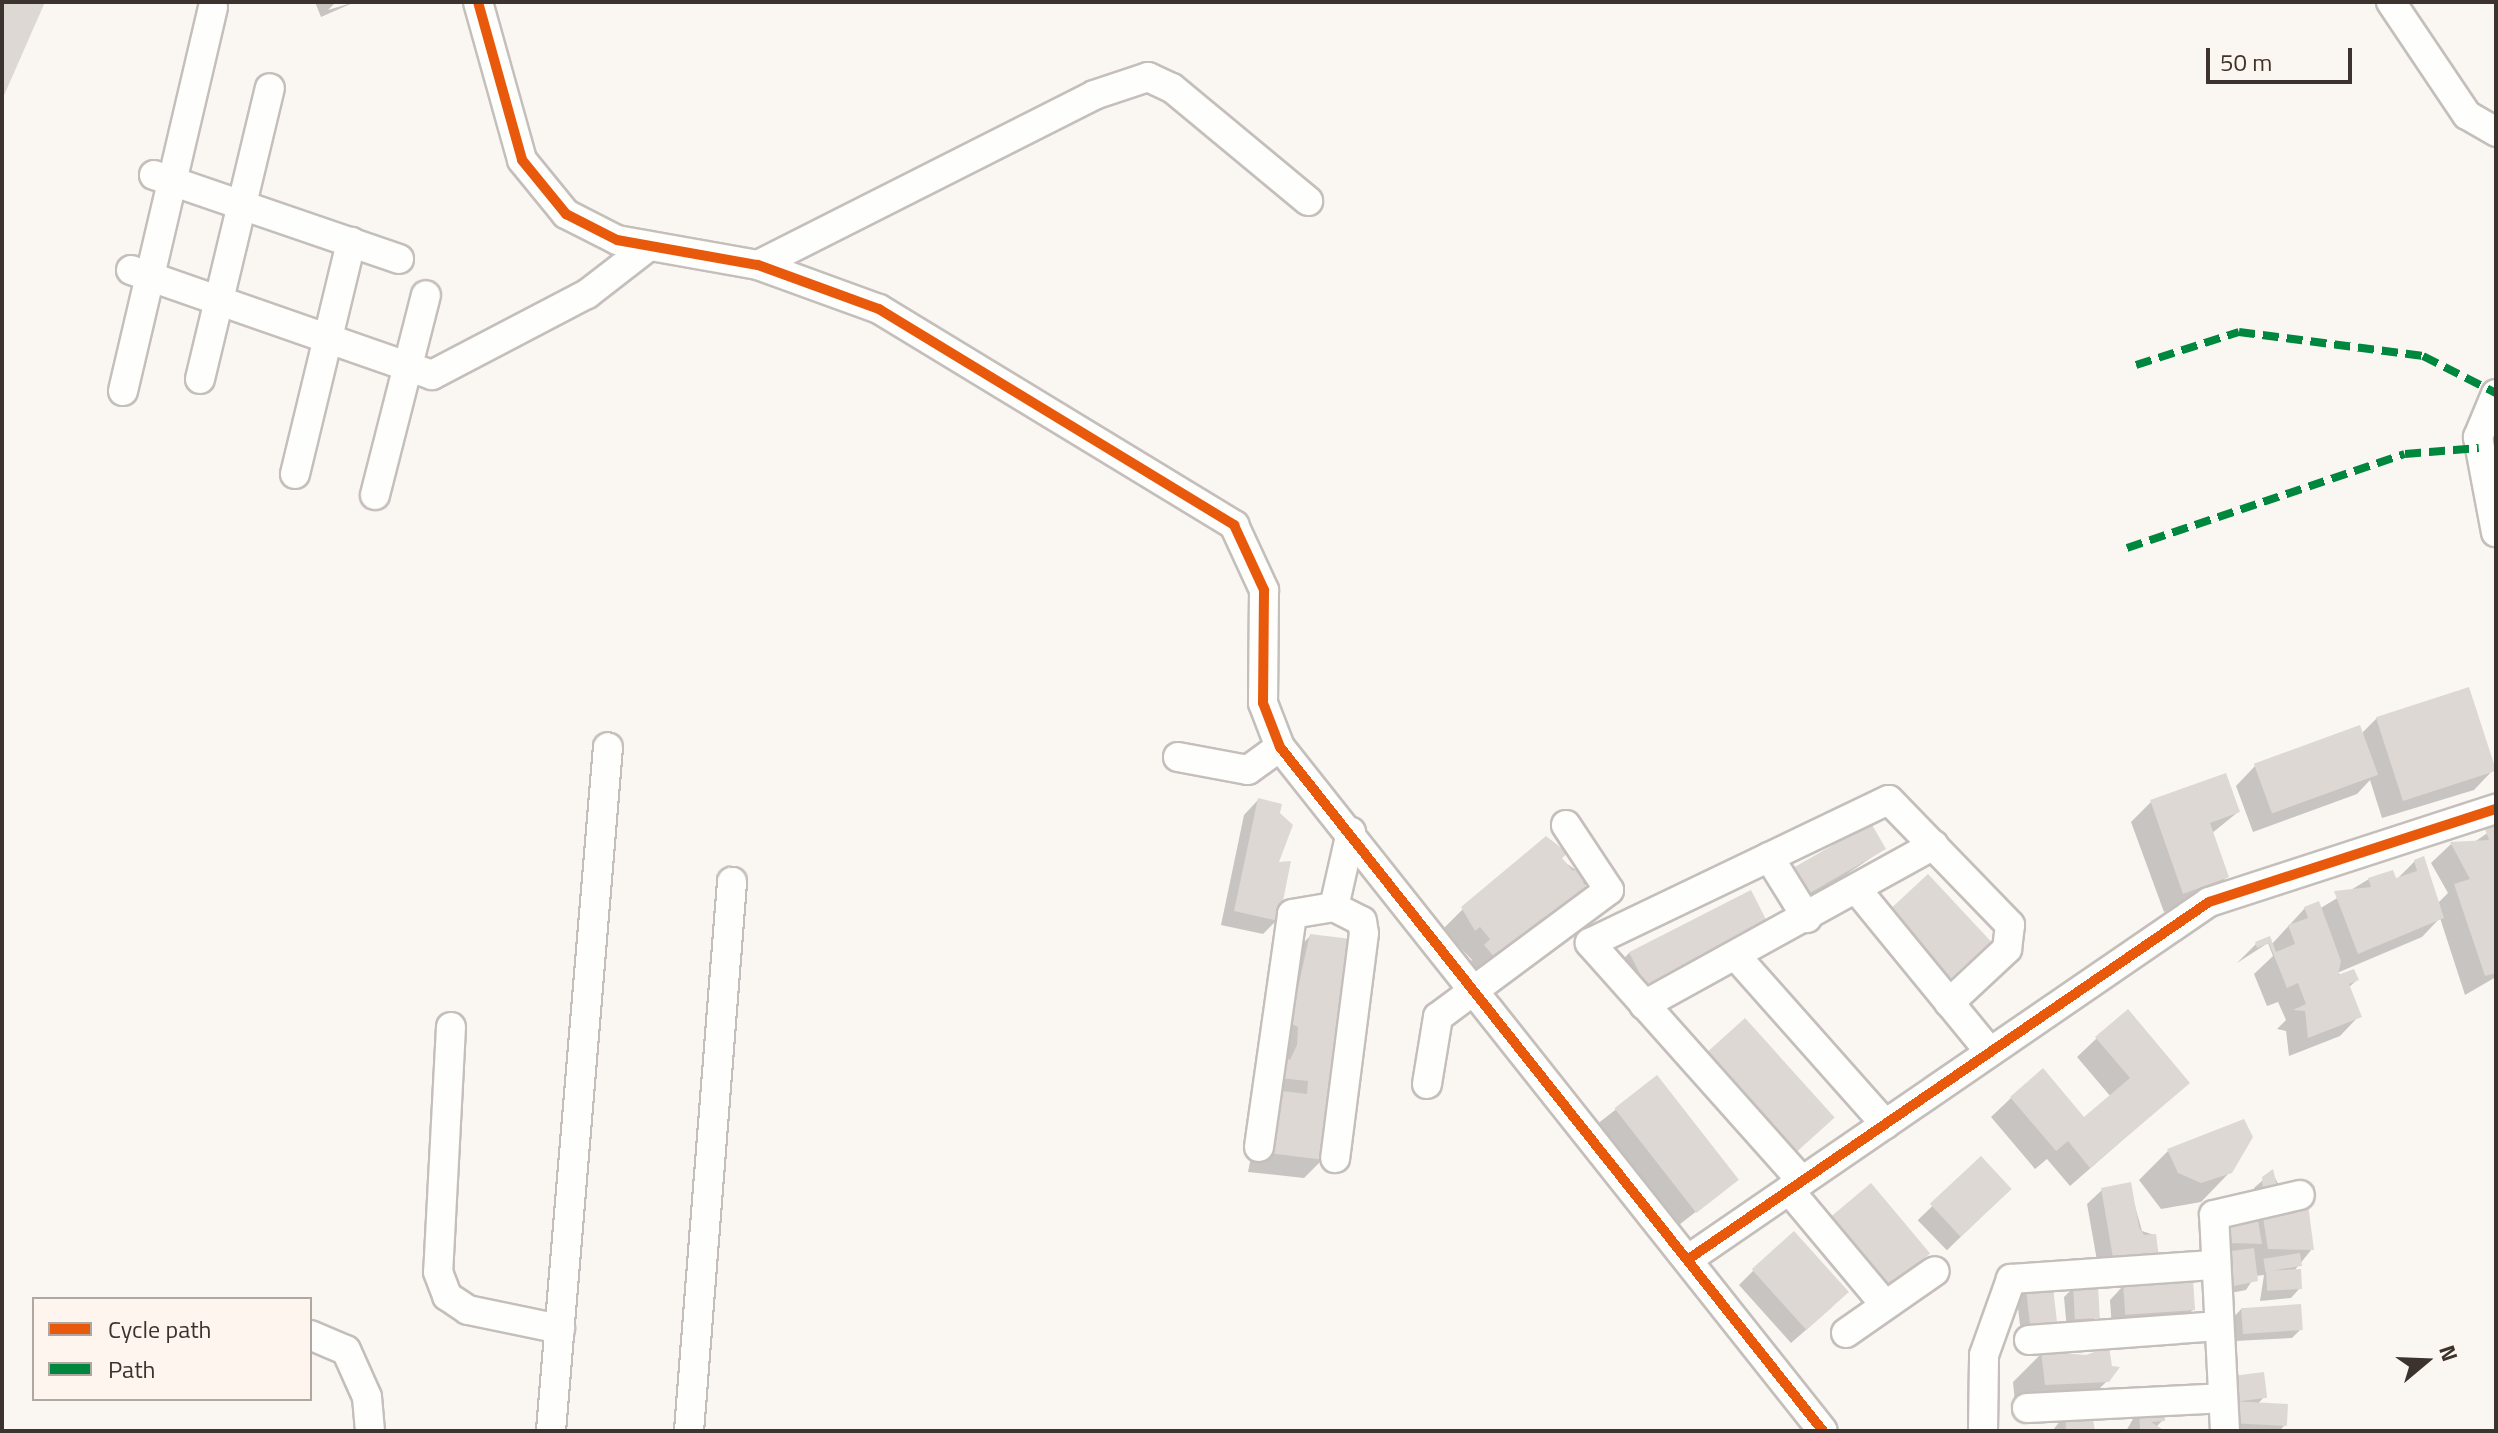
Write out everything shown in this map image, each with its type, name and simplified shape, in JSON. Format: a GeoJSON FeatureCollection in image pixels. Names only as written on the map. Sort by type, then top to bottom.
{"type":"FeatureCollection","features":[{"type":"Feature","properties":{"kind":"street"},"geometry":{"type":"LineString","coordinates":[[478,2],[511,132],[532,177],[591,229],[649,246],[758,265],[879,309],[941,343],[1234,525],[1264,590],[1263,703],[1280,747],[1478,988],[1823,1431]]}},
{"type":"Feature","properties":{"kind":"street"},"geometry":{"type":"LineString","coordinates":[[2391,2],[2467,115],[2496,132]]}},
{"type":"Feature","properties":{"kind":"street"},"geometry":{"type":"LineString","coordinates":[[123,391],[141,274],[162,178],[213,7]]}},
{"type":"Feature","properties":{"kind":"street"},"geometry":{"type":"LineString","coordinates":[[758,265],[1094,95],[1148,77],[1172,88],[1308,201]]}},
{"type":"Feature","properties":{"kind":"street"},"geometry":{"type":"LineString","coordinates":[[200,379],[270,88]]}},
{"type":"Feature","properties":{"kind":"street"},"geometry":{"type":"LineString","coordinates":[[162,178],[399,259]]}},
{"type":"Feature","properties":{"kind":"street"},"geometry":{"type":"LineString","coordinates":[[295,474],[351,242]]}},
{"type":"Feature","properties":{"kind":"street"},"geometry":{"type":"LineString","coordinates":[[141,274],[432,375],[453,369],[606,282],[649,246]]}},
{"type":"Feature","properties":{"kind":"street"},"geometry":{"type":"LineString","coordinates":[[375,495],[426,295]]}},
{"type":"Feature","properties":{"kind":"street"},"geometry":{"type":"LineString","coordinates":[[2496,394],[2478,437],[2496,532]]}},
{"type":"Feature","properties":{"kind":"street"},"geometry":{"type":"LineString","coordinates":[[551,1431],[608,747]]}},
{"type":"Feature","properties":{"kind":"street"},"geometry":{"type":"LineString","coordinates":[[1178,757],[1248,770],[1280,747]]}},
{"type":"Feature","properties":{"kind":"street"},"geometry":{"type":"LineString","coordinates":[[1885,1305],[1795,1186],[1590,943],[1889,800],[2002,913],[2011,938],[1949,1003]]}},
{"type":"Feature","properties":{"kind":"street"},"geometry":{"type":"LineString","coordinates":[[1690,1258],[2209,902],[2496,809]]}},
{"type":"Feature","properties":{"kind":"street"},"geometry":{"type":"LineString","coordinates":[[1427,1084],[1438,1017],[1609,890],[1566,825]]}},
{"type":"Feature","properties":{"kind":"street"},"geometry":{"type":"LineString","coordinates":[[1334,907],[1351,832]]}},
{"type":"Feature","properties":{"kind":"street"},"geometry":{"type":"LineString","coordinates":[[1644,1005],[1858,891],[1934,845]]}},
{"type":"Feature","properties":{"kind":"street"},"geometry":{"type":"LineString","coordinates":[[1769,857],[1807,918]]}},
{"type":"Feature","properties":{"kind":"street"},"geometry":{"type":"LineString","coordinates":[[689,1431],[732,882]]}},
{"type":"Feature","properties":{"kind":"street"},"geometry":{"type":"LineString","coordinates":[[1858,891],[1990,1052]]}},
{"type":"Feature","properties":{"kind":"street"},"geometry":{"type":"LineString","coordinates":[[1259,1147],[1292,914],[1334,907],[1362,921],[1364,933],[1335,1158]]}},
{"type":"Feature","properties":{"kind":"street"},"geometry":{"type":"LineString","coordinates":[[1736,956],[1885,1124]]}},
{"type":"Feature","properties":{"kind":"street"},"geometry":{"type":"LineString","coordinates":[[451,1027],[438,1272],[447,1296],[468,1310],[560,1329]]}},
{"type":"Feature","properties":{"kind":"street"},"geometry":{"type":"LineString","coordinates":[[2225,1431],[2212,1226],[2221,1209],[2300,1195]]}},
{"type":"Feature","properties":{"kind":"street"},"geometry":{"type":"LineString","coordinates":[[1983,1431],[1984,1355],[2011,1279],[2213,1265]]}},
{"type":"Feature","properties":{"kind":"street"},"geometry":{"type":"LineString","coordinates":[[1846,1333],[1935,1271]]}},
{"type":"Feature","properties":{"kind":"street"},"geometry":{"type":"LineString","coordinates":[[2029,1340],[2218,1326]]}},
{"type":"Feature","properties":{"kind":"street"},"geometry":{"type":"LineString","coordinates":[[312,1336],[346,1350],[367,1397],[370,1431]]}},
{"type":"Feature","properties":{"kind":"street"},"geometry":{"type":"LineString","coordinates":[[2027,1408],[2222,1398]]}},
{"type":"Feature","properties":{"kind":"building"},"geometry":{"type":"Polygon","coordinates":[[[2,2],[45,2],[2,100],[2,2]]]}},
{"type":"Feature","properties":{"kind":"building"},"geometry":{"type":"Polygon","coordinates":[[[2469,687],[2496,771],[2403,801],[2376,717],[2469,687]]]}},
{"type":"Feature","properties":{"kind":"building"},"geometry":{"type":"Polygon","coordinates":[[[2360,725],[2378,775],[2272,813],[2254,764],[2360,725]]]}},
{"type":"Feature","properties":{"kind":"building"},"geometry":{"type":"Polygon","coordinates":[[[2226,773],[2240,812],[2210,823],[2229,877],[2183,894],[2150,800],[2226,773]]]}},
{"type":"Feature","properties":{"kind":"building"},"geometry":{"type":"Polygon","coordinates":[[[1258,798],[1282,804],[1280,813],[1293,825],[1279,862],[1291,861],[1279,921],[1234,911],[1258,798]]]}},
{"type":"Feature","properties":{"kind":"building"},"geometry":{"type":"Polygon","coordinates":[[[1871,823],[1886,849],[1808,894],[1793,868],[1871,823]]]}},
{"type":"Feature","properties":{"kind":"building"},"geometry":{"type":"Polygon","coordinates":[[[2496,825],[2496,973],[2485,976],[2454,884],[2470,879],[2450,842],[2489,840],[2485,829],[2496,825]]]}},
{"type":"Feature","properties":{"kind":"building"},"geometry":{"type":"Polygon","coordinates":[[[1546,836],[1568,853],[1562,858],[1573,871],[1579,865],[1590,877],[1583,883],[1587,888],[1498,961],[1484,945],[1490,939],[1480,927],[1475,931],[1461,907],[1546,836]]]}},
{"type":"Feature","properties":{"kind":"building"},"geometry":{"type":"Polygon","coordinates":[[[2424,856],[2444,918],[2358,954],[2334,891],[2371,887],[2368,878],[2393,870],[2396,878],[2417,871],[2414,860],[2424,856]]]}},
{"type":"Feature","properties":{"kind":"building"},"geometry":{"type":"Polygon","coordinates":[[[1928,874],[1991,941],[1951,978],[1889,911],[1928,874]]]}},
{"type":"Feature","properties":{"kind":"building"},"geometry":{"type":"Polygon","coordinates":[[[1751,890],[1769,926],[1647,988],[1629,952],[1751,890]]]}},
{"type":"Feature","properties":{"kind":"building"},"geometry":{"type":"Polygon","coordinates":[[[2319,901],[2341,961],[2338,975],[2354,969],[2359,980],[2349,984],[2362,1017],[2308,1038],[2305,1011],[2293,1010],[2306,1004],[2298,983],[2287,988],[2269,943],[2257,948],[2255,942],[2270,936],[2276,952],[2295,944],[2288,925],[2308,918],[2304,907],[2319,901]]]}},
{"type":"Feature","properties":{"kind":"building"},"geometry":{"type":"Polygon","coordinates":[[[1310,934],[1351,939],[1325,1160],[1267,1153],[1274,1090],[1307,1094],[1308,1081],[1280,1078],[1282,1056],[1290,1060],[1297,1045],[1298,1027],[1290,1023],[1310,934]]]}},
{"type":"Feature","properties":{"kind":"building"},"geometry":{"type":"Polygon","coordinates":[[[2128,1009],[2190,1083],[2090,1168],[2068,1141],[2056,1151],[2010,1097],[2043,1068],[2084,1117],[2130,1078],[2095,1037],[2128,1009]]]}},
{"type":"Feature","properties":{"kind":"building"},"geometry":{"type":"Polygon","coordinates":[[[1745,1018],[1835,1118],[1795,1154],[1705,1054],[1745,1018]]]}},
{"type":"Feature","properties":{"kind":"building"},"geometry":{"type":"Polygon","coordinates":[[[1657,1075],[1739,1180],[1696,1213],[1614,1108],[1657,1075]]]}},
{"type":"Feature","properties":{"kind":"building"},"geometry":{"type":"Polygon","coordinates":[[[2244,1119],[2253,1137],[2232,1173],[2201,1183],[2178,1173],[2167,1149],[2244,1119]]]}},
{"type":"Feature","properties":{"kind":"building"},"geometry":{"type":"Polygon","coordinates":[[[1981,1156],[2012,1189],[1960,1237],[1930,1204],[1981,1156]]]}},
{"type":"Feature","properties":{"kind":"building"},"geometry":{"type":"Polygon","coordinates":[[[2273,1169],[2280,1199],[2263,1193],[2262,1177],[2273,1169]]]}},
{"type":"Feature","properties":{"kind":"building"},"geometry":{"type":"Polygon","coordinates":[[[2131,1182],[2139,1227],[2144,1235],[2156,1234],[2159,1258],[2113,1258],[2101,1188],[2131,1182]]]}},
{"type":"Feature","properties":{"kind":"building"},"geometry":{"type":"Polygon","coordinates":[[[1871,1183],[1930,1253],[1889,1288],[1830,1218],[1871,1183]]]}},
{"type":"Feature","properties":{"kind":"building"},"geometry":{"type":"Polygon","coordinates":[[[2308,1204],[2314,1250],[2268,1249],[2262,1211],[2308,1204]]]}},
{"type":"Feature","properties":{"kind":"building"},"geometry":{"type":"Polygon","coordinates":[[[2256,1209],[2262,1244],[2230,1243],[2226,1210],[2256,1209]]]}},
{"type":"Feature","properties":{"kind":"building"},"geometry":{"type":"Polygon","coordinates":[[[1794,1231],[1849,1292],[1807,1330],[1752,1269],[1794,1231]]]}},
{"type":"Feature","properties":{"kind":"building"},"geometry":{"type":"Polygon","coordinates":[[[2254,1248],[2258,1281],[2234,1286],[2224,1252],[2254,1248]]]}},
{"type":"Feature","properties":{"kind":"building"},"geometry":{"type":"Polygon","coordinates":[[[2300,1253],[2302,1266],[2265,1272],[2263,1259],[2300,1253]]]}},
{"type":"Feature","properties":{"kind":"building"},"geometry":{"type":"Polygon","coordinates":[[[2301,1269],[2302,1289],[2267,1291],[2266,1271],[2301,1269]]]}},
{"type":"Feature","properties":{"kind":"building"},"geometry":{"type":"Polygon","coordinates":[[[2025,1279],[2053,1287],[2058,1331],[2031,1334],[2025,1279]]]}},
{"type":"Feature","properties":{"kind":"building"},"geometry":{"type":"Polygon","coordinates":[[[2193,1280],[2195,1310],[2125,1315],[2123,1285],[2193,1280]]]}},
{"type":"Feature","properties":{"kind":"building"},"geometry":{"type":"Polygon","coordinates":[[[2098,1284],[2100,1318],[2075,1319],[2073,1285],[2098,1284]]]}},
{"type":"Feature","properties":{"kind":"building"},"geometry":{"type":"Polygon","coordinates":[[[2301,1304],[2303,1330],[2243,1334],[2241,1308],[2301,1304]]]}},
{"type":"Feature","properties":{"kind":"building"},"geometry":{"type":"Polygon","coordinates":[[[2109,1347],[2112,1366],[2120,1367],[2109,1382],[2045,1385],[2041,1351],[2086,1355],[2109,1347]]]}},
{"type":"Feature","properties":{"kind":"building"},"geometry":{"type":"Polygon","coordinates":[[[2264,1372],[2267,1398],[2239,1401],[2236,1375],[2264,1372]]]}},
{"type":"Feature","properties":{"kind":"building"},"geometry":{"type":"Polygon","coordinates":[[[2240,1401],[2288,1404],[2287,1426],[2239,1423],[2240,1401]]]}},
{"type":"Feature","properties":{"kind":"building"},"geometry":{"type":"Polygon","coordinates":[[[2164,1404],[2165,1421],[2151,1422],[2165,1431],[2140,1431],[2139,1405],[2164,1404]]]}},
{"type":"Feature","properties":{"kind":"building"},"geometry":{"type":"Polygon","coordinates":[[[2065,1412],[2092,1413],[2095,1431],[2066,1431],[2065,1412]]]}},
{"type":"Feature","properties":{"kind":"marked path"},"geometry":{"type":"LineString","coordinates":[[2136,365],[2239,332],[2423,356],[2496,393]]}},
{"type":"Feature","properties":{"kind":"marked path"},"geometry":{"type":"LineString","coordinates":[[2127,548],[2405,454],[2479,448]]}},
{"type":"Feature","properties":{"kind":"cycle path"},"geometry":{"type":"LineString","coordinates":[[478,2],[522,160],[566,214],[617,240],[758,265],[879,309],[1234,525],[1264,590],[1263,703],[1280,747],[1823,1431]]}},
{"type":"Feature","properties":{"kind":"cycle path"},"geometry":{"type":"LineString","coordinates":[[1690,1258],[2209,902],[2496,809]]}}]}
